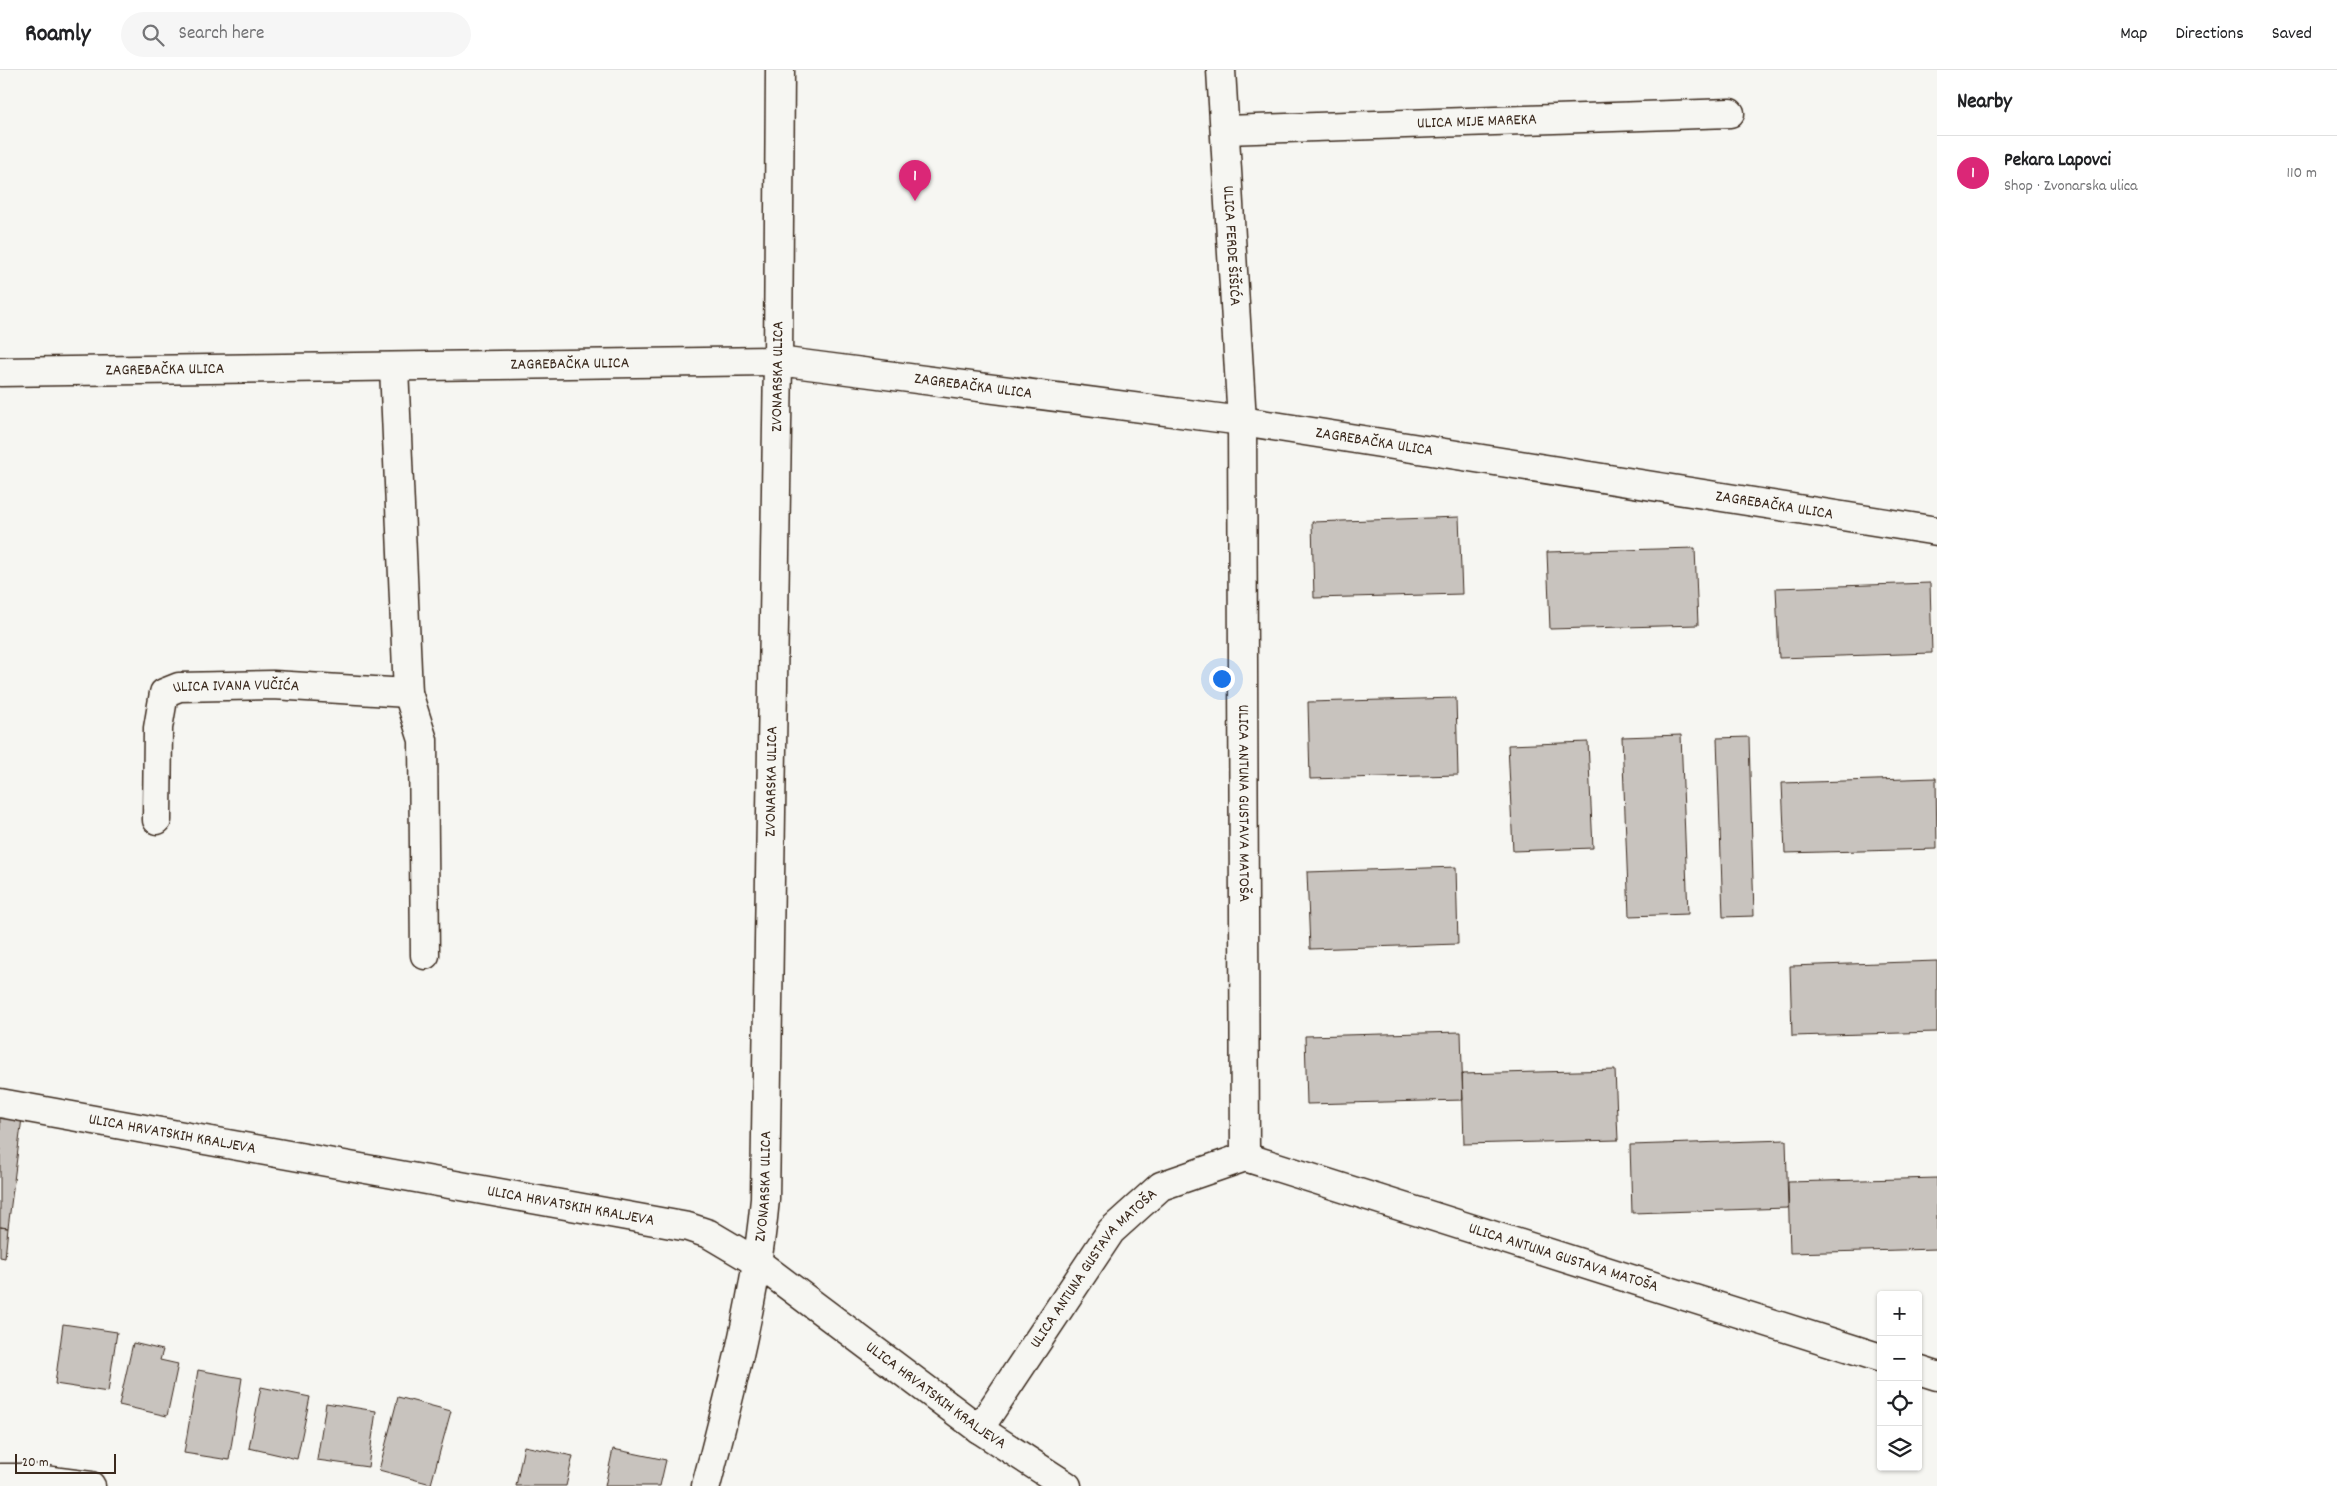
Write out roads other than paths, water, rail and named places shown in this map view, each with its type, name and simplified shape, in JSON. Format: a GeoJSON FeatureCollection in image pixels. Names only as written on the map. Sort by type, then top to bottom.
{"type":"FeatureCollection","features":[{"type":"Feature","properties":{"kind":"street","name":"ZVONARSKA ULICA"},"geometry":{"type":"LineString","coordinates":[[706,1486],[744,1340],[758,1263],[765,1190],[778,362],[780,70]]}},
{"type":"Feature","properties":{"kind":"street","name":"ULICA FERDE ŠIŠIĆA"},"geometry":{"type":"LineString","coordinates":[[1221,70],[1242,421]]}},
{"type":"Feature","properties":{"kind":"street","name":"ULICA MIJE MAREKA"},"geometry":{"type":"LineString","coordinates":[[1225,130],[1730,113]]}},
{"type":"Feature","properties":{"kind":"street","name":"ZAGREBAČKA ULICA"},"geometry":{"type":"LineString","coordinates":[[0,372],[778,362],[1242,421],[1937,531]]}},
{"type":"Feature","properties":{"kind":"street"},"geometry":{"type":"LineString","coordinates":[[394,367],[408,693],[423,740],[426,956]]}},
{"type":"Feature","properties":{"kind":"street","name":"ULICA ANTUNA GUSTAVA MATOŠA"},"geometry":{"type":"LineString","coordinates":[[1242,421],[1245,1157]]}},
{"type":"Feature","properties":{"kind":"street","name":"ULICA IVANA VUČIĆA"},"geometry":{"type":"LineString","coordinates":[[157,820],[158,728],[164,693],[179,687],[273,685],[408,693]]}},
{"type":"Feature","properties":{"kind":"street","name":"ULICA HRVATSKIH KRALJEVA"},"geometry":{"type":"LineString","coordinates":[[0,1103],[688,1227],[717,1238],[758,1263],[979,1429],[1067,1486]]}},
{"type":"Feature","properties":{"kind":"street","name":"ULICA ANTUNA GUSTAVA MATOŠA"},"geometry":{"type":"LineString","coordinates":[[979,1429],[1111,1231],[1162,1186],[1245,1157],[1877,1357]]}},
{"type":"Feature","properties":{"kind":"street"},"geometry":{"type":"LineString","coordinates":[[1922,1371],[1937,1376]]}},
{"type":"Feature","properties":{"kind":"street"},"geometry":{"type":"LineString","coordinates":[[0,1478],[28,1478],[91,1486]]}},
{"type":"Feature","properties":{"kind":"place","name":"Pekara Lapovci"},"geometry":{"type":"Point","coordinates":[915,201]}}]}
